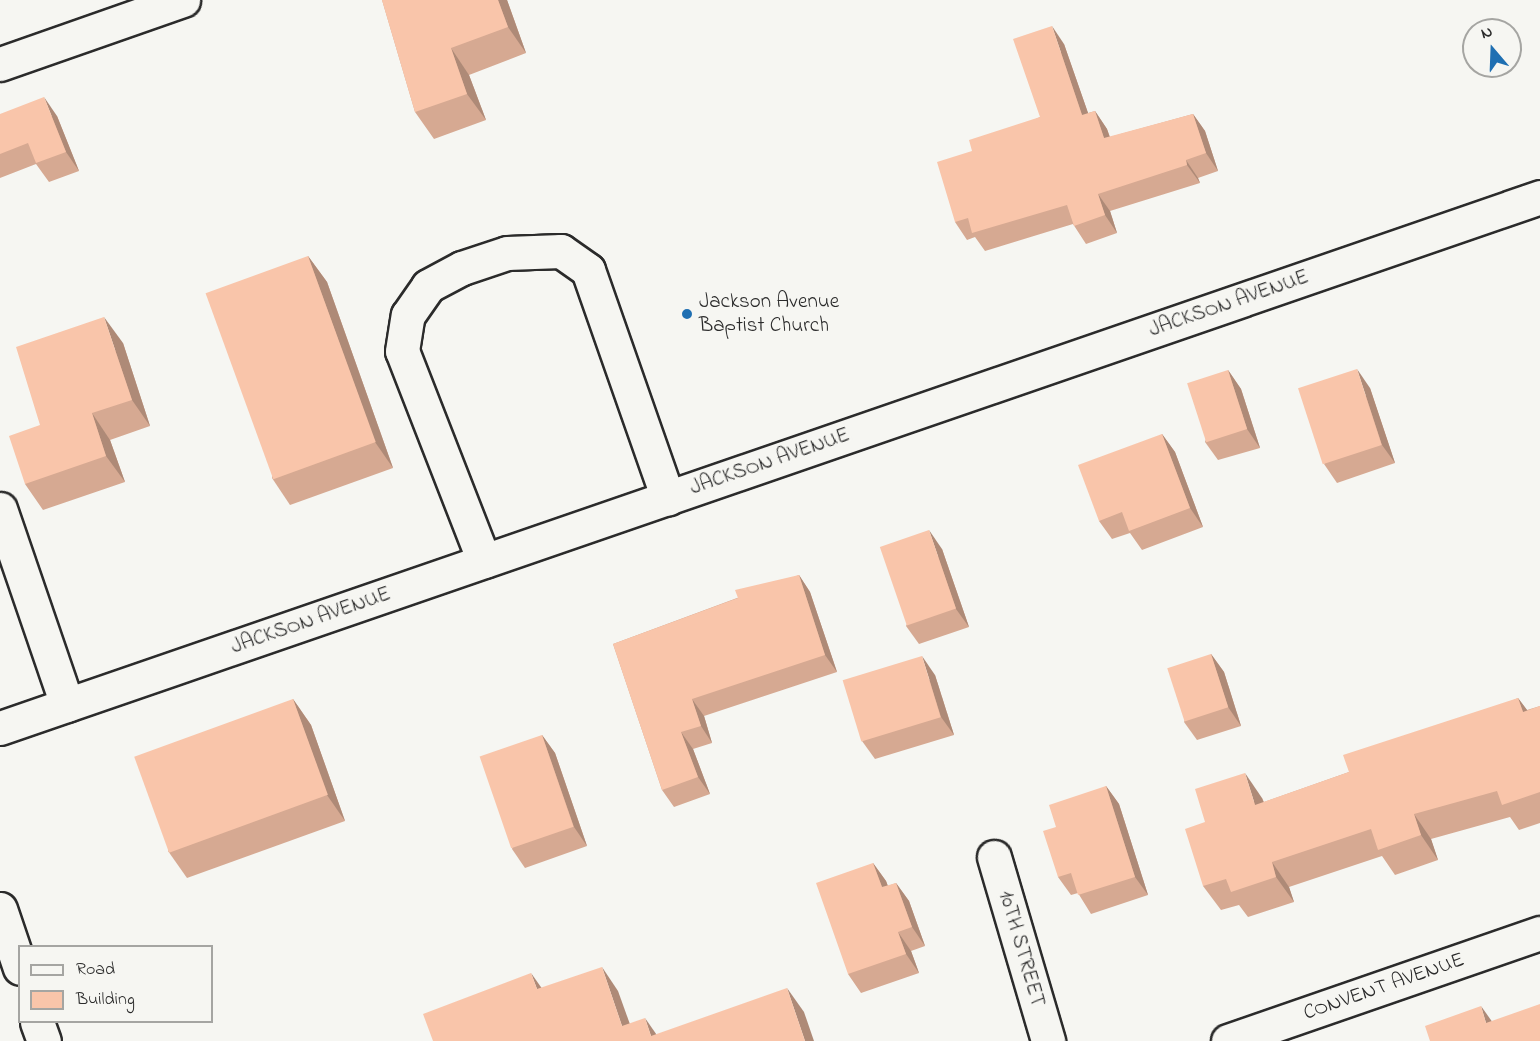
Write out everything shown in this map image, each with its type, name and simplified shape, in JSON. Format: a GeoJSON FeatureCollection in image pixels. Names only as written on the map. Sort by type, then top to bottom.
{"type":"FeatureCollection","features":[{"type":"Feature","properties":{"kind":"street"},"geometry":{"type":"LineString","coordinates":[[0,64],[183,0]]}},
{"type":"Feature","properties":{"kind":"street","name":"JACKSON AVENUE"},"geometry":{"type":"LineString","coordinates":[[0,728],[1540,197]]}},
{"type":"Feature","properties":{"kind":"street"},"geometry":{"type":"LineString","coordinates":[[484,561],[402,351],[408,315],[428,286],[484,260],[507,253],[561,252],[588,270],[668,498]]}},
{"type":"Feature","properties":{"kind":"street"},"geometry":{"type":"LineString","coordinates":[[0,509],[67,705]]}},
{"type":"Feature","properties":{"kind":"street","name":"10TH STREET"},"geometry":{"type":"LineString","coordinates":[[994,857],[1048,1041]]}},
{"type":"Feature","properties":{"kind":"street"},"geometry":{"type":"LineString","coordinates":[[0,909],[18,962]]}},
{"type":"Feature","properties":{"kind":"street","name":"CONVENT AVENUE"},"geometry":{"type":"LineString","coordinates":[[1228,1041],[1540,933]]}},
{"type":"Feature","properties":{"kind":"street"},"geometry":{"type":"LineString","coordinates":[[37,1023],[44,1041]]}},
{"type":"Feature","properties":{"kind":"building"},"geometry":{"type":"Polygon","coordinates":[[[382,0],[498,0],[508,27],[451,48],[467,94],[415,112],[382,0]]]}},
{"type":"Feature","properties":{"kind":"building"},"geometry":{"type":"Polygon","coordinates":[[[1052,26],[1082,115],[1095,111],[1104,138],[1193,114],[1206,153],[1186,160],[1187,165],[1098,194],[1105,215],[1074,226],[1067,205],[972,233],[968,218],[955,222],[937,162],[972,151],[969,140],[1040,117],[1013,39],[1052,26]]]}},
{"type":"Feature","properties":{"kind":"building"},"geometry":{"type":"Polygon","coordinates":[[[44,97],[66,152],[36,163],[28,143],[0,154],[0,114],[44,97]]]}},
{"type":"Feature","properties":{"kind":"building"},"geometry":{"type":"Polygon","coordinates":[[[308,256],[376,442],[273,479],[206,293],[308,256]]]}},
{"type":"Feature","properties":{"kind":"building"},"geometry":{"type":"Polygon","coordinates":[[[104,317],[132,400],[92,413],[106,456],[25,484],[9,436],[40,425],[16,347],[104,317]]]}},
{"type":"Feature","properties":{"kind":"building"},"geometry":{"type":"Polygon","coordinates":[[[1357,369],[1382,445],[1323,464],[1298,388],[1357,369]]]}},
{"type":"Feature","properties":{"kind":"building"},"geometry":{"type":"Polygon","coordinates":[[[1228,370],[1247,429],[1206,442],[1187,383],[1228,370]]]}},
{"type":"Feature","properties":{"kind":"building"},"geometry":{"type":"Polygon","coordinates":[[[1162,434],[1190,508],[1129,531],[1122,512],[1099,521],[1078,465],[1162,434]]]}},
{"type":"Feature","properties":{"kind":"building"},"geometry":{"type":"Polygon","coordinates":[[[929,530],[956,608],[907,625],[880,547],[929,530]]]}},
{"type":"Feature","properties":{"kind":"building"},"geometry":{"type":"Polygon","coordinates":[[[799,575],[825,655],[692,699],[701,726],[681,732],[698,777],[662,790],[613,644],[738,598],[735,590],[799,575]]]}},
{"type":"Feature","properties":{"kind":"building"},"geometry":{"type":"Polygon","coordinates":[[[1211,654],[1228,707],[1185,721],[1167,668],[1211,654]]]}},
{"type":"Feature","properties":{"kind":"building"},"geometry":{"type":"Polygon","coordinates":[[[922,656],[941,717],[861,741],[843,680],[922,656]]]}},
{"type":"Feature","properties":{"kind":"building"},"geometry":{"type":"Polygon","coordinates":[[[1518,698],[1523,712],[1540,706],[1540,792],[1502,805],[1497,791],[1414,814],[1421,835],[1378,850],[1371,829],[1272,862],[1276,877],[1231,892],[1226,879],[1203,886],[1185,829],[1205,822],[1195,789],[1245,773],[1255,805],[1349,772],[1343,755],[1518,698]]]}},
{"type":"Feature","properties":{"kind":"building"},"geometry":{"type":"Polygon","coordinates":[[[293,699],[328,795],[169,853],[134,757],[293,699]]]}},
{"type":"Feature","properties":{"kind":"building"},"geometry":{"type":"Polygon","coordinates":[[[542,735],[574,827],[511,848],[480,756],[542,735]]]}},
{"type":"Feature","properties":{"kind":"building"},"geometry":{"type":"Polygon","coordinates":[[[1106,786],[1135,877],[1078,895],[1071,873],[1058,877],[1043,831],[1056,827],[1049,805],[1106,786]]]}},
{"type":"Feature","properties":{"kind":"building"},"geometry":{"type":"Polygon","coordinates":[[[873,863],[882,887],[896,883],[912,927],[898,932],[906,954],[848,974],[816,883],[873,863]]]}},
{"type":"Feature","properties":{"kind":"building"},"geometry":{"type":"Polygon","coordinates":[[[602,967],[622,1026],[645,1018],[651,1036],[787,988],[805,1041],[433,1041],[423,1014],[531,973],[537,989],[602,967]]]}},
{"type":"Feature","properties":{"kind":"building"},"geometry":{"type":"Polygon","coordinates":[[[1540,1004],[1540,1041],[1430,1041],[1425,1026],[1481,1006],[1486,1023],[1540,1004]]]}},
{"type":"Feature","properties":{"kind":"place","name":"Jackson Avenue Baptist Church"},"geometry":{"type":"Point","coordinates":[687,314]}}]}
